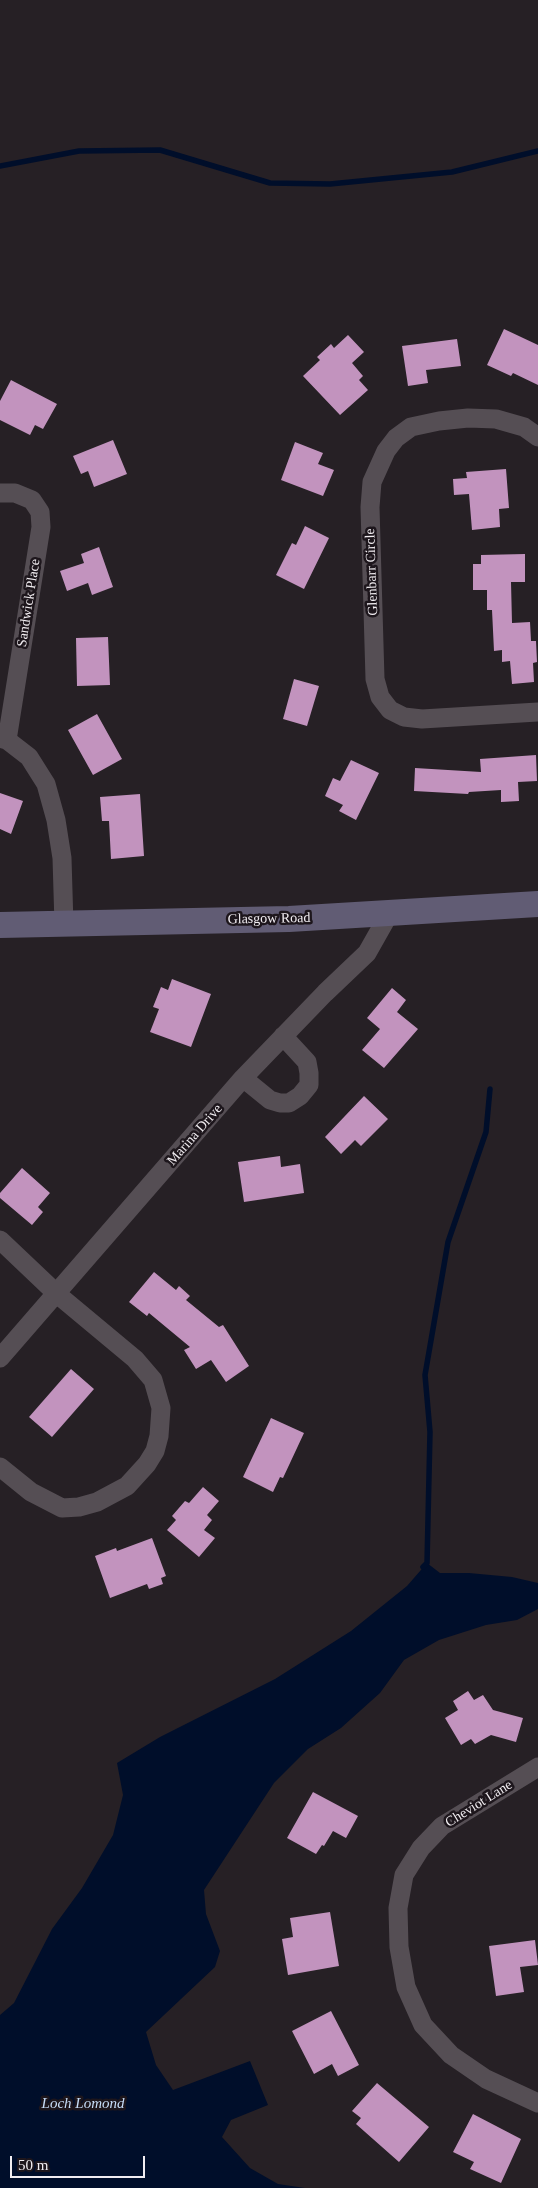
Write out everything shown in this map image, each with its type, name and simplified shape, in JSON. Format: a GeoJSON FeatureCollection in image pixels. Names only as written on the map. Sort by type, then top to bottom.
{"type":"FeatureCollection","features":[{"type":"Feature","properties":{"kind":"street","name":"Glenbarr Circle"},"geometry":{"type":"LineString","coordinates":[[538,437],[524,427],[496,419],[468,418],[410,428],[396,438],[386,451],[372,482],[370,506],[375,679],[380,696],[390,710],[404,717],[422,720],[538,712]]}},
{"type":"Feature","properties":{"kind":"street","name":"Sandwick Place"},"geometry":{"type":"LineString","coordinates":[[0,493],[15,493],[32,500],[40,512],[42,527],[3,739]]}},
{"type":"Feature","properties":{"kind":"street"},"geometry":{"type":"LineString","coordinates":[[3,739],[29,757],[46,784],[56,820],[62,858],[64,925]]}},
{"type":"Feature","properties":{"kind":"street","name":"Glasgow Road"},"geometry":{"type":"LineString","coordinates":[[0,925],[289,919],[538,904]]}},
{"type":"Feature","properties":{"kind":"street","name":"Marina Drive"},"geometry":{"type":"LineString","coordinates":[[0,1358],[282,1036],[367,953],[389,914]]}},
{"type":"Feature","properties":{"kind":"street"},"geometry":{"type":"LineString","coordinates":[[244,1078],[270,1100],[290,1103],[300,1096],[308,1085],[309,1073],[307,1062],[282,1036]]}},
{"type":"Feature","properties":{"kind":"street"},"geometry":{"type":"LineString","coordinates":[[0,1240],[57,1294],[135,1359],[153,1380],[161,1408],[159,1436],[155,1451],[147,1464],[127,1486],[97,1502],[79,1507],[62,1508],[45,1501],[0,1467]]}},
{"type":"Feature","properties":{"kind":"street","name":"Cheviot Lane"},"geometry":{"type":"LineString","coordinates":[[538,1767],[442,1826],[421,1848],[404,1875],[398,1908],[399,1947],[406,1988],[423,2025],[451,2055],[486,2079],[538,2103]]}},
{"type":"Feature","properties":{"kind":"water","name":"Loch Lomond"},"geometry":{"type":"Polygon","coordinates":[[[427,1563],[440,1573],[469,1573],[512,1577],[538,1583],[538,1609],[517,1620],[486,1625],[439,1640],[404,1660],[380,1693],[341,1728],[308,1749],[274,1783],[204,1890],[206,1914],[220,1951],[215,1967],[146,2032],[156,2065],[173,2090],[250,2061],[268,2105],[231,2120],[222,2137],[250,2168],[278,2184],[305,2188],[0,2188],[0,2015],[14,2003],[52,1929],[82,1888],[113,1835],[123,1795],[117,1763],[160,1737],[275,1679],[351,1631],[407,1586],[427,1563]]]}},
{"type":"Feature","properties":{"kind":"building"},"geometry":{"type":"Polygon","coordinates":[[[504,329],[538,345],[538,385],[513,373],[511,376],[487,365],[504,329]]]}},
{"type":"Feature","properties":{"kind":"building"},"geometry":{"type":"Polygon","coordinates":[[[348,335],[364,352],[352,363],[363,376],[359,380],[368,390],[340,415],[303,376],[320,360],[317,357],[331,344],[334,348],[348,335]]]}},
{"type":"Feature","properties":{"kind":"building"},"geometry":{"type":"Polygon","coordinates":[[[457,339],[461,366],[426,370],[428,383],[408,386],[402,346],[457,339]]]}},
{"type":"Feature","properties":{"kind":"building"},"geometry":{"type":"Polygon","coordinates":[[[11,380],[57,404],[43,429],[35,425],[30,435],[0,420],[0,401],[11,380]]]}},
{"type":"Feature","properties":{"kind":"building"},"geometry":{"type":"Polygon","coordinates":[[[113,440],[127,474],[94,487],[88,471],[81,474],[73,456],[113,440]]]}},
{"type":"Feature","properties":{"kind":"building"},"geometry":{"type":"Polygon","coordinates":[[[295,442],[323,453],[318,464],[334,470],[323,496],[281,480],[295,442]]]}},
{"type":"Feature","properties":{"kind":"building"},"geometry":{"type":"Polygon","coordinates":[[[506,469],[509,508],[499,509],[500,527],[472,530],[469,494],[454,495],[453,479],[467,478],[466,472],[506,469]]]}},
{"type":"Feature","properties":{"kind":"building"},"geometry":{"type":"Polygon","coordinates":[[[305,526],[329,538],[304,589],[276,575],[292,543],[296,545],[305,526]]]}},
{"type":"Feature","properties":{"kind":"building"},"geometry":{"type":"Polygon","coordinates":[[[99,547],[113,587],[92,595],[88,583],[67,591],[60,571],[84,563],[81,554],[99,547]]]}},
{"type":"Feature","properties":{"kind":"building"},"geometry":{"type":"Polygon","coordinates":[[[525,554],[525,582],[511,582],[512,623],[530,622],[531,641],[536,641],[537,662],[533,663],[534,682],[512,684],[510,661],[502,662],[502,650],[494,651],[492,610],[487,610],[487,590],[473,590],[473,564],[481,564],[481,555],[525,554]]]}},
{"type":"Feature","properties":{"kind":"building"},"geometry":{"type":"Polygon","coordinates":[[[108,637],[110,685],[77,686],[76,638],[108,637]]]}},
{"type":"Feature","properties":{"kind":"building"},"geometry":{"type":"Polygon","coordinates":[[[294,679],[319,686],[307,726],[283,719],[294,679]]]}},
{"type":"Feature","properties":{"kind":"building"},"geometry":{"type":"Polygon","coordinates":[[[97,714],[122,759],[93,775],[68,730],[97,714]]]}},
{"type":"Feature","properties":{"kind":"building"},"geometry":{"type":"Polygon","coordinates":[[[536,755],[537,781],[518,782],[519,801],[501,802],[501,790],[469,792],[468,794],[414,791],[415,768],[481,772],[480,759],[536,755]]]}},
{"type":"Feature","properties":{"kind":"building"},"geometry":{"type":"Polygon","coordinates":[[[351,760],[379,773],[356,820],[339,811],[343,805],[325,796],[333,778],[340,781],[351,760]]]}},
{"type":"Feature","properties":{"kind":"building"},"geometry":{"type":"Polygon","coordinates":[[[0,793],[23,801],[11,834],[0,829],[0,793]]]}},
{"type":"Feature","properties":{"kind":"building"},"geometry":{"type":"Polygon","coordinates":[[[140,794],[144,856],[111,859],[109,821],[102,821],[100,797],[140,794]]]}},
{"type":"Feature","properties":{"kind":"building"},"geometry":{"type":"Polygon","coordinates":[[[172,979],[211,994],[191,1047],[150,1032],[159,1009],[153,1007],[161,987],[168,990],[172,979]]]}},
{"type":"Feature","properties":{"kind":"building"},"geometry":{"type":"Polygon","coordinates":[[[392,988],[406,1000],[397,1012],[418,1029],[384,1068],[362,1050],[380,1029],[367,1018],[392,988]]]}},
{"type":"Feature","properties":{"kind":"building"},"geometry":{"type":"Polygon","coordinates":[[[364,1096],[388,1119],[361,1146],[355,1140],[341,1154],[325,1137],[364,1096]]]}},
{"type":"Feature","properties":{"kind":"building"},"geometry":{"type":"Polygon","coordinates":[[[280,1156],[281,1167],[300,1164],[304,1193],[244,1202],[238,1162],[280,1156]]]}},
{"type":"Feature","properties":{"kind":"building"},"geometry":{"type":"Polygon","coordinates":[[[22,1168],[50,1193],[38,1207],[43,1212],[32,1225],[0,1198],[0,1193],[22,1168]]]}},
{"type":"Feature","properties":{"kind":"building"},"geometry":{"type":"Polygon","coordinates":[[[154,1272],[176,1290],[179,1286],[190,1296],[186,1300],[219,1327],[223,1325],[249,1366],[226,1382],[211,1360],[196,1369],[184,1350],[190,1347],[149,1313],[147,1316],[129,1302],[154,1272]]]}},
{"type":"Feature","properties":{"kind":"building"},"geometry":{"type":"Polygon","coordinates":[[[71,1369],[94,1389],[52,1437],[29,1417],[71,1369]]]}},
{"type":"Feature","properties":{"kind":"building"},"geometry":{"type":"Polygon","coordinates":[[[271,1418],[304,1433],[283,1478],[280,1477],[273,1492],[243,1477],[271,1418]]]}},
{"type":"Feature","properties":{"kind":"building"},"geometry":{"type":"Polygon","coordinates":[[[203,1487],[219,1501],[207,1515],[212,1520],[204,1530],[215,1538],[199,1557],[167,1530],[176,1520],[172,1516],[185,1501],[189,1503],[203,1487]]]}},
{"type":"Feature","properties":{"kind":"building"},"geometry":{"type":"Polygon","coordinates":[[[152,1538],[166,1576],[161,1578],[163,1584],[149,1589],[147,1584],[110,1598],[95,1556],[116,1548],[117,1551],[152,1538]]]}},
{"type":"Feature","properties":{"kind":"building"},"geometry":{"type":"Polygon","coordinates":[[[468,1691],[474,1700],[483,1695],[493,1710],[523,1718],[516,1742],[491,1735],[475,1744],[471,1739],[461,1745],[445,1718],[458,1710],[453,1701],[468,1691]]]}},
{"type":"Feature","properties":{"kind":"building"},"geometry":{"type":"Polygon","coordinates":[[[313,1792],[358,1816],[346,1838],[333,1831],[324,1846],[322,1845],[316,1854],[287,1838],[313,1792]]]}},
{"type":"Feature","properties":{"kind":"building"},"geometry":{"type":"Polygon","coordinates":[[[330,1912],[339,1966],[288,1975],[282,1939],[293,1937],[290,1918],[330,1912]]]}},
{"type":"Feature","properties":{"kind":"building"},"geometry":{"type":"Polygon","coordinates":[[[535,1940],[538,1965],[520,1967],[524,1992],[496,1996],[489,1946],[535,1940]]]}},
{"type":"Feature","properties":{"kind":"building"},"geometry":{"type":"Polygon","coordinates":[[[331,2011],[359,2065],[338,2076],[332,2064],[314,2074],[292,2031],[331,2011]]]}},
{"type":"Feature","properties":{"kind":"building"},"geometry":{"type":"Polygon","coordinates":[[[377,2083],[429,2127],[399,2162],[356,2124],[361,2118],[352,2111],[377,2083]]]}},
{"type":"Feature","properties":{"kind":"building"},"geometry":{"type":"Polygon","coordinates":[[[473,2114],[521,2139],[501,2183],[470,2169],[474,2162],[453,2152],[473,2114]]]}},
{"type":"Feature","properties":{"kind":"waterway"},"geometry":{"type":"LineString","coordinates":[[0,166],[79,151],[160,150],[270,183],[330,184],[452,172],[538,151]]}},
{"type":"Feature","properties":{"kind":"waterway"},"geometry":{"type":"LineString","coordinates":[[423,1567],[427,1563],[430,1432],[425,1375],[448,1242],[486,1132],[490,1089]]}}]}
